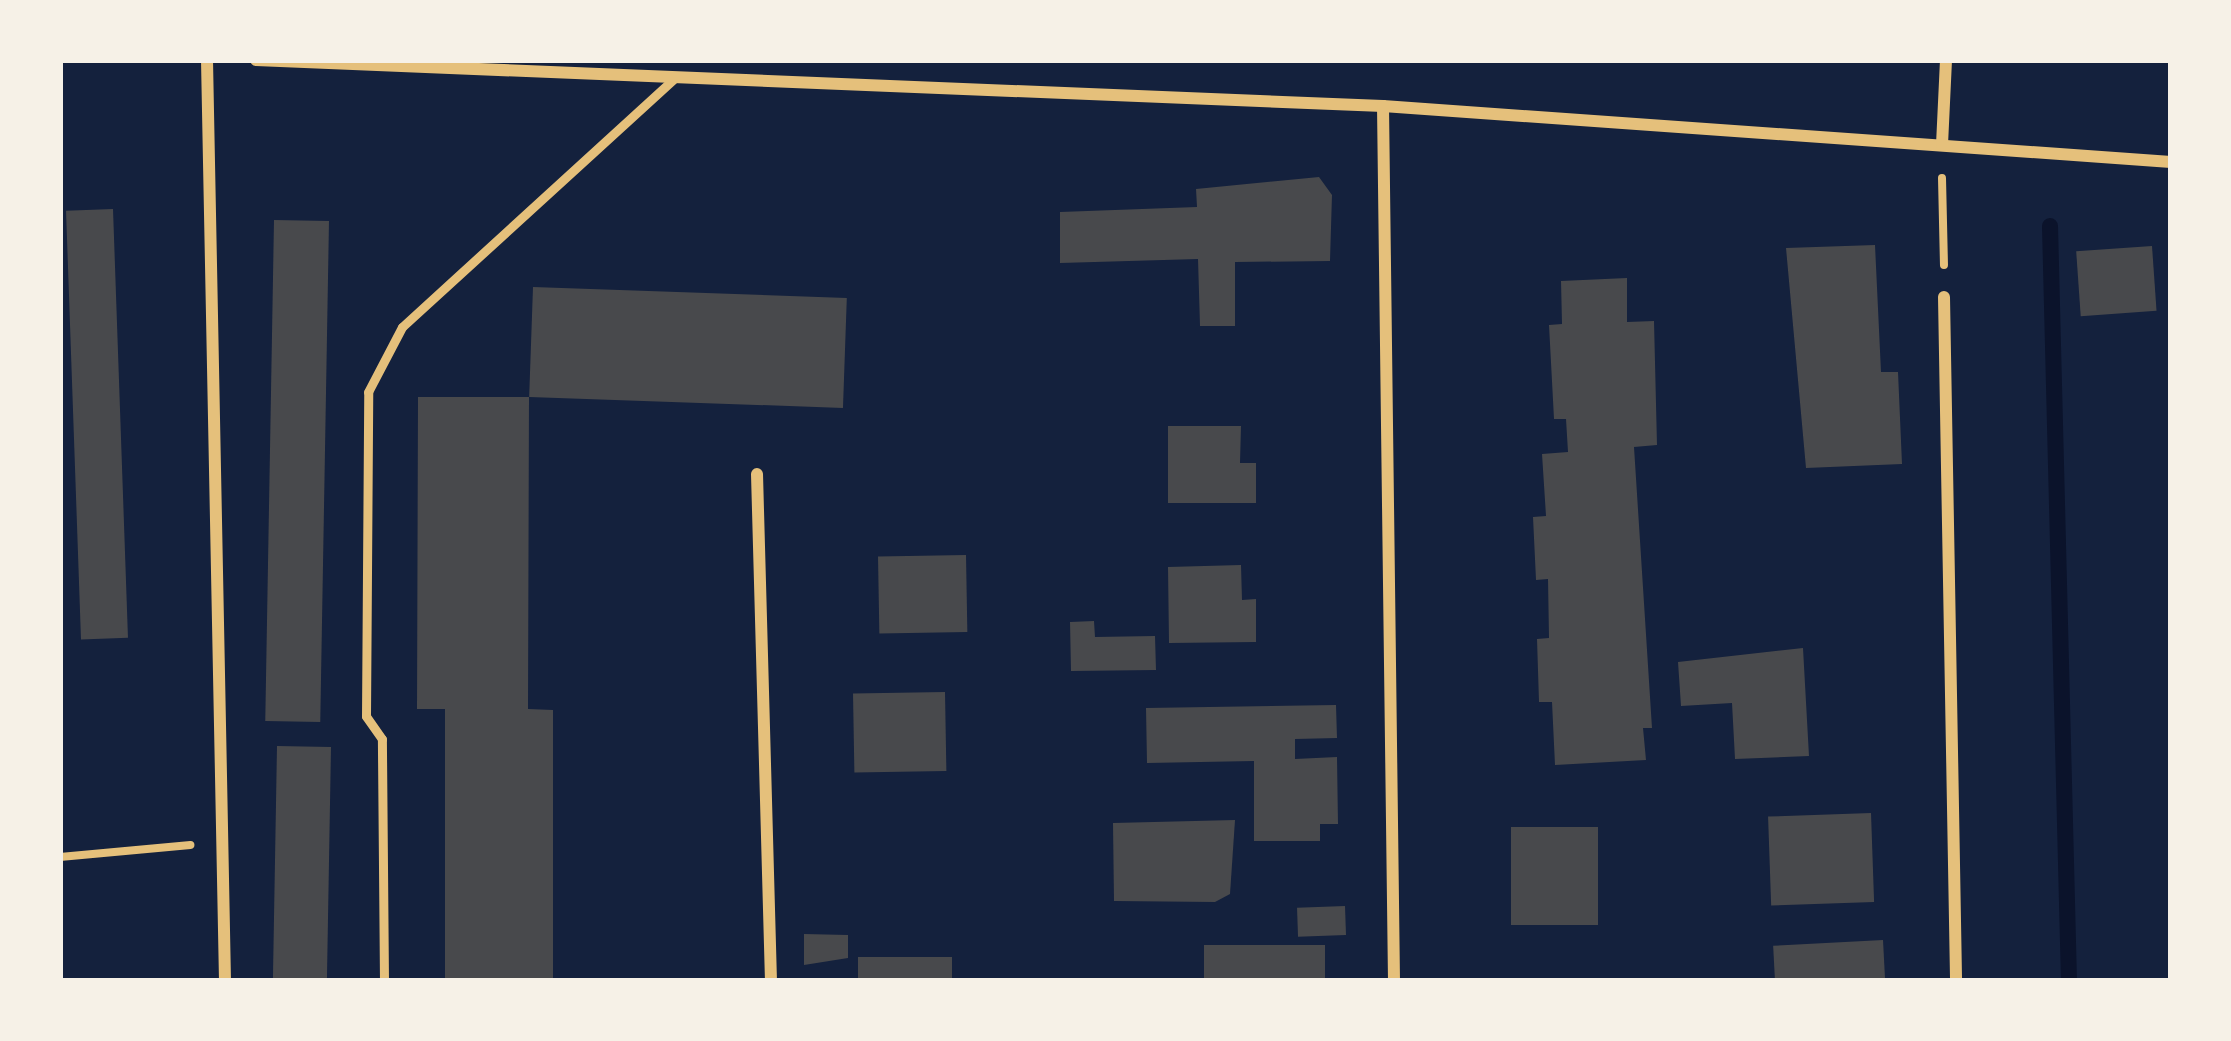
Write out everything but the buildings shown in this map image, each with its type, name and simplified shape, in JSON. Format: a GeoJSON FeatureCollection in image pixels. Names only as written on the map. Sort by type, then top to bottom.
{"type":"FeatureCollection","features":[{"type":"Feature","properties":{"kind":"street"},"geometry":{"type":"LineString","coordinates":[[208,60],[225,981]]}},
{"type":"Feature","properties":{"kind":"street"},"geometry":{"type":"LineString","coordinates":[[256,60],[1383,106],[2171,162]]}},
{"type":"Feature","properties":{"kind":"street"},"geometry":{"type":"LineString","coordinates":[[1942,145],[1946,60]]}},
{"type":"Feature","properties":{"kind":"street"},"geometry":{"type":"LineString","coordinates":[[1383,106],[1394,981]]}},
{"type":"Feature","properties":{"kind":"street"},"geometry":{"type":"LineString","coordinates":[[1944,297],[1956,981]]}},
{"type":"Feature","properties":{"kind":"street"},"geometry":{"type":"LineString","coordinates":[[757,474],[771,981]]}},
{"type":"Feature","properties":{"kind":"lane"},"geometry":{"type":"LineString","coordinates":[[384,981],[382,739],[366,716],[368,392],[402,327],[676,77]]}},
{"type":"Feature","properties":{"kind":"path"},"geometry":{"type":"LineString","coordinates":[[1942,145],[1943,248]]}},
{"type":"Feature","properties":{"kind":"path"},"geometry":{"type":"LineString","coordinates":[[60,857],[224,842]]}},
{"type":"Feature","properties":{"kind":"waterway"},"geometry":{"type":"LineString","coordinates":[[2050,226],[2069,981]]}}]}
